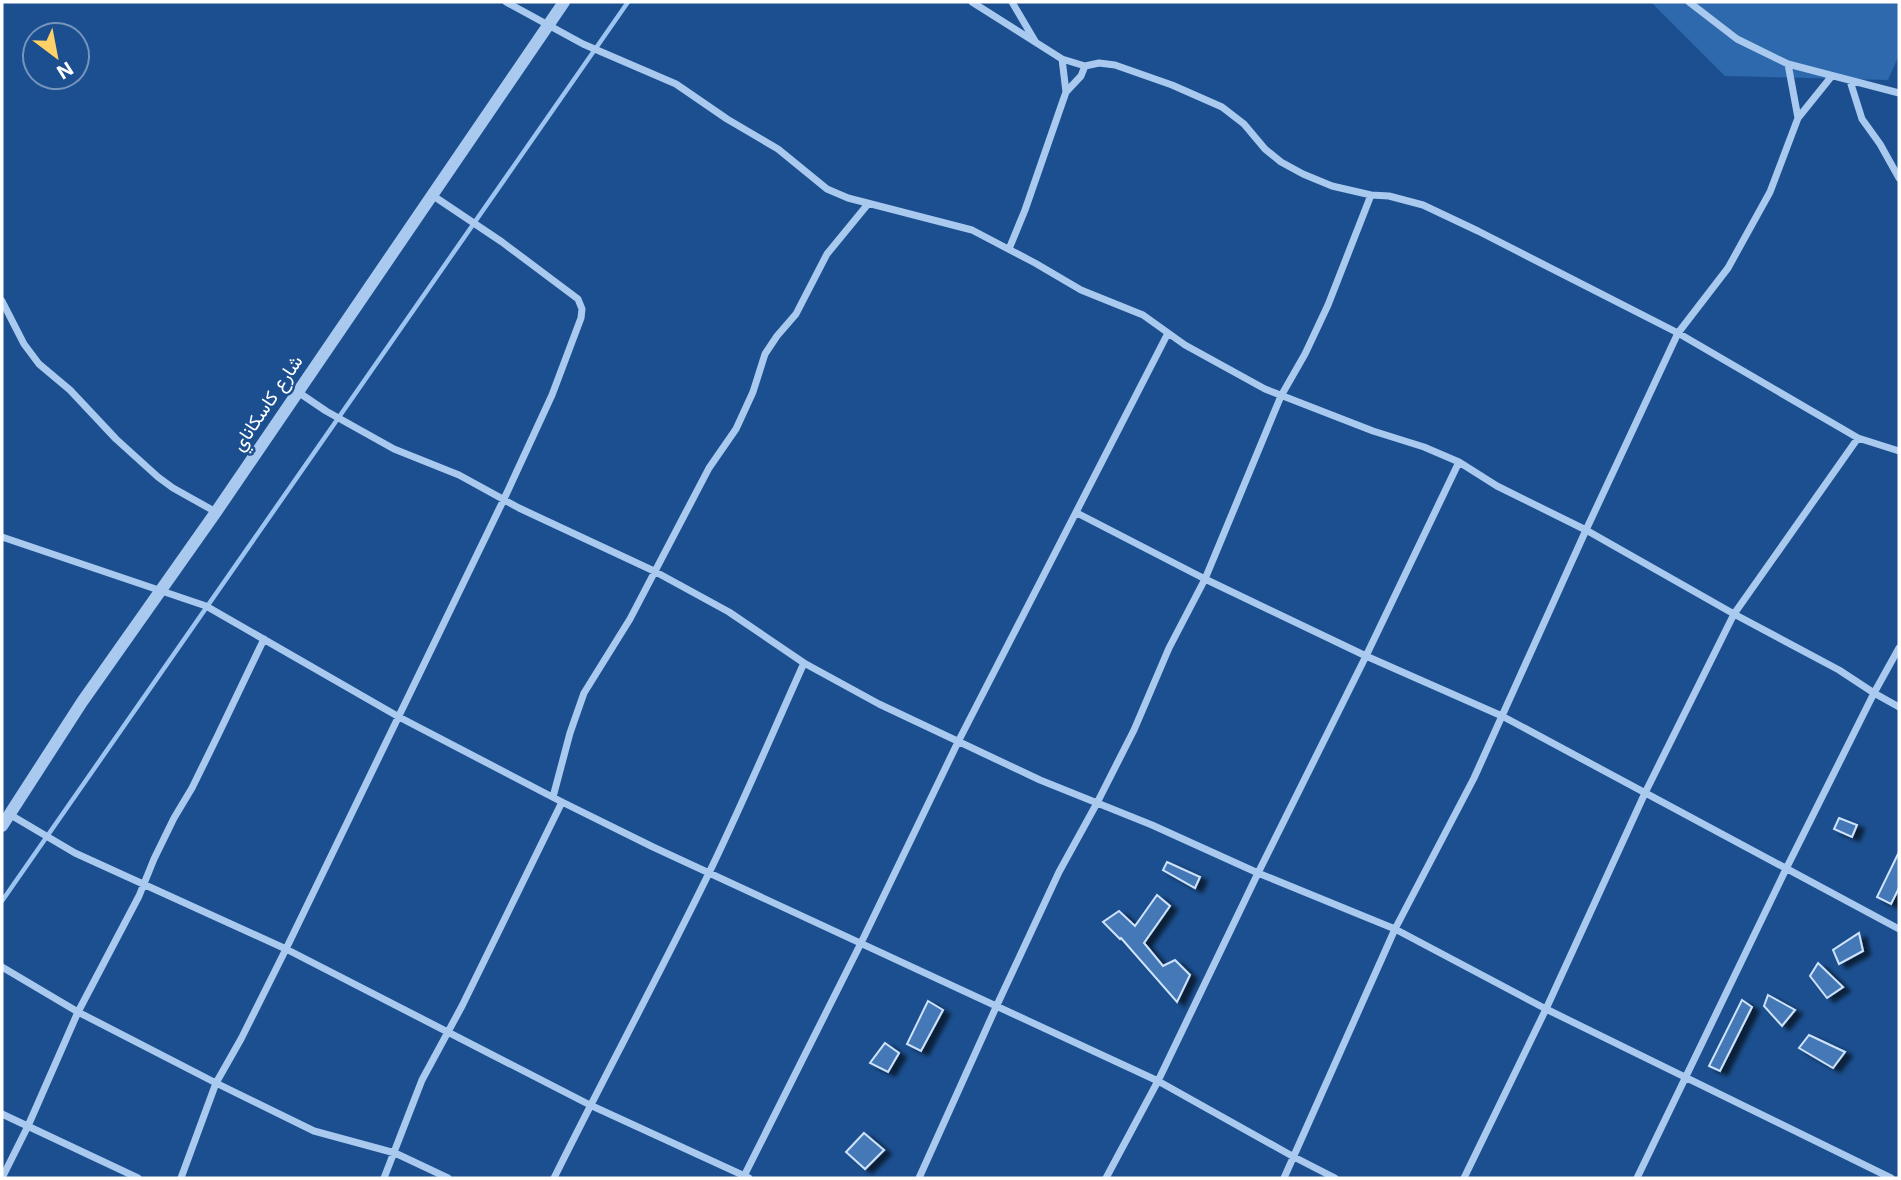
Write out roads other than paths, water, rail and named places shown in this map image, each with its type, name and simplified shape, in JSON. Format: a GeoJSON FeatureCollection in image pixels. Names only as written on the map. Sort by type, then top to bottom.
{"type":"FeatureCollection","features":[{"type":"Feature","properties":{"kind":"street"},"geometry":{"type":"LineString","coordinates":[[506,2],[583,44],[676,84],[778,149],[827,189],[868,204],[972,230],[1081,290],[1143,315],[1185,345],[1252,383],[1459,462],[1497,486],[1586,530],[1839,670],[1899,707]]}},
{"type":"Feature","properties":{"kind":"street","name":"شارع كاسكاناي"},"geometry":{"type":"LineString","coordinates":[[2,826],[82,702],[216,512],[564,2]]}},
{"type":"Feature","properties":{"kind":"street"},"geometry":{"type":"LineString","coordinates":[[972,2],[1062,59],[1084,66],[1099,63],[1115,65],[1172,85],[1222,107],[1244,124],[1265,149],[1303,174],[1332,186],[1423,205],[1478,231],[1678,333],[1857,438],[1899,452]]}},
{"type":"Feature","properties":{"kind":"street"},"geometry":{"type":"LineString","coordinates":[[1012,2],[1036,43]]}},
{"type":"Feature","properties":{"kind":"street"},"geometry":{"type":"LineString","coordinates":[[1689,2],[1737,39],[1788,64],[1899,93]]}},
{"type":"Feature","properties":{"kind":"street"},"geometry":{"type":"LineString","coordinates":[[1062,59],[1066,92]]}},
{"type":"Feature","properties":{"kind":"street"},"geometry":{"type":"LineString","coordinates":[[1788,64],[1798,118]]}},
{"type":"Feature","properties":{"kind":"street"},"geometry":{"type":"LineString","coordinates":[[1009,249],[1066,92],[1081,76],[1084,66]]}},
{"type":"Feature","properties":{"kind":"street"},"geometry":{"type":"LineString","coordinates":[[1284,1178],[1395,929],[1474,778],[1678,333],[1728,268],[1770,192],[1798,118],[1831,77]]}},
{"type":"Feature","properties":{"kind":"street"},"geometry":{"type":"LineString","coordinates":[[1850,81],[1863,119],[1899,178]]}},
{"type":"Feature","properties":{"kind":"street"},"geometry":{"type":"LineString","coordinates":[[181,1178],[216,1083],[286,949],[504,499],[552,395],[581,318],[582,309],[578,299],[502,242],[431,195]]}},
{"type":"Feature","properties":{"kind":"street"},"geometry":{"type":"LineString","coordinates":[[919,1178],[1059,872],[1134,730],[1168,648],[1205,579],[1281,396],[1306,354],[1328,305],[1371,195]]}},
{"type":"Feature","properties":{"kind":"street"},"geometry":{"type":"LineString","coordinates":[[553,797],[584,693],[630,619],[709,468],[736,429],[753,391],[765,354],[776,336],[796,314],[827,254],[868,204]]}},
{"type":"Feature","properties":{"kind":"street"},"geometry":{"type":"LineString","coordinates":[[2,301],[24,344],[39,364],[71,390],[116,439],[158,477],[216,512]]}},
{"type":"Feature","properties":{"kind":"street"},"geometry":{"type":"LineString","coordinates":[[9,814],[75,853],[286,949],[590,1105],[745,1178],[958,743],[1168,334]]}},
{"type":"Feature","properties":{"kind":"street"},"geometry":{"type":"LineString","coordinates":[[298,392],[394,449],[459,475],[519,508],[654,571],[729,612],[804,663],[958,743],[1258,873],[1395,929],[1546,1009],[1891,1178]]}},
{"type":"Feature","properties":{"kind":"street"},"geometry":{"type":"LineString","coordinates":[[1464,1178],[1546,1009],[1644,793],[1734,614],[1857,438]]}},
{"type":"Feature","properties":{"kind":"street"},"geometry":{"type":"LineString","coordinates":[[1106,1178],[1158,1081],[1459,462]]}},
{"type":"Feature","properties":{"kind":"street"},"geometry":{"type":"LineString","coordinates":[[1077,513],[1205,579],[1366,656],[1502,716],[1899,929]]}},
{"type":"Feature","properties":{"kind":"street"},"geometry":{"type":"LineString","coordinates":[[2,537],[206,606],[399,717],[562,802],[1158,1081],[1335,1178]]}},
{"type":"Feature","properties":{"kind":"street"},"geometry":{"type":"LineString","coordinates":[[2,1178],[78,1012],[144,885],[169,828],[213,746],[264,639]]}},
{"type":"Feature","properties":{"kind":"street"},"geometry":{"type":"LineString","coordinates":[[1637,1178],[1786,869],[1899,648]]}},
{"type":"Feature","properties":{"kind":"street"},"geometry":{"type":"LineString","coordinates":[[554,1178],[642,1009],[709,872],[804,663]]}},
{"type":"Feature","properties":{"kind":"street"},"geometry":{"type":"LineString","coordinates":[[384,1178],[422,1080],[468,994],[562,802]]}},
{"type":"Feature","properties":{"kind":"street"},"geometry":{"type":"LineString","coordinates":[[2,967],[78,1012],[314,1131],[395,1153],[448,1178]]}},
{"type":"Feature","properties":{"kind":"street"},"geometry":{"type":"LineString","coordinates":[[2,1114],[138,1178]]}},
{"type":"Feature","properties":{"kind":"waterway"},"geometry":{"type":"LineString","coordinates":[[2,901],[628,2]]}}]}
